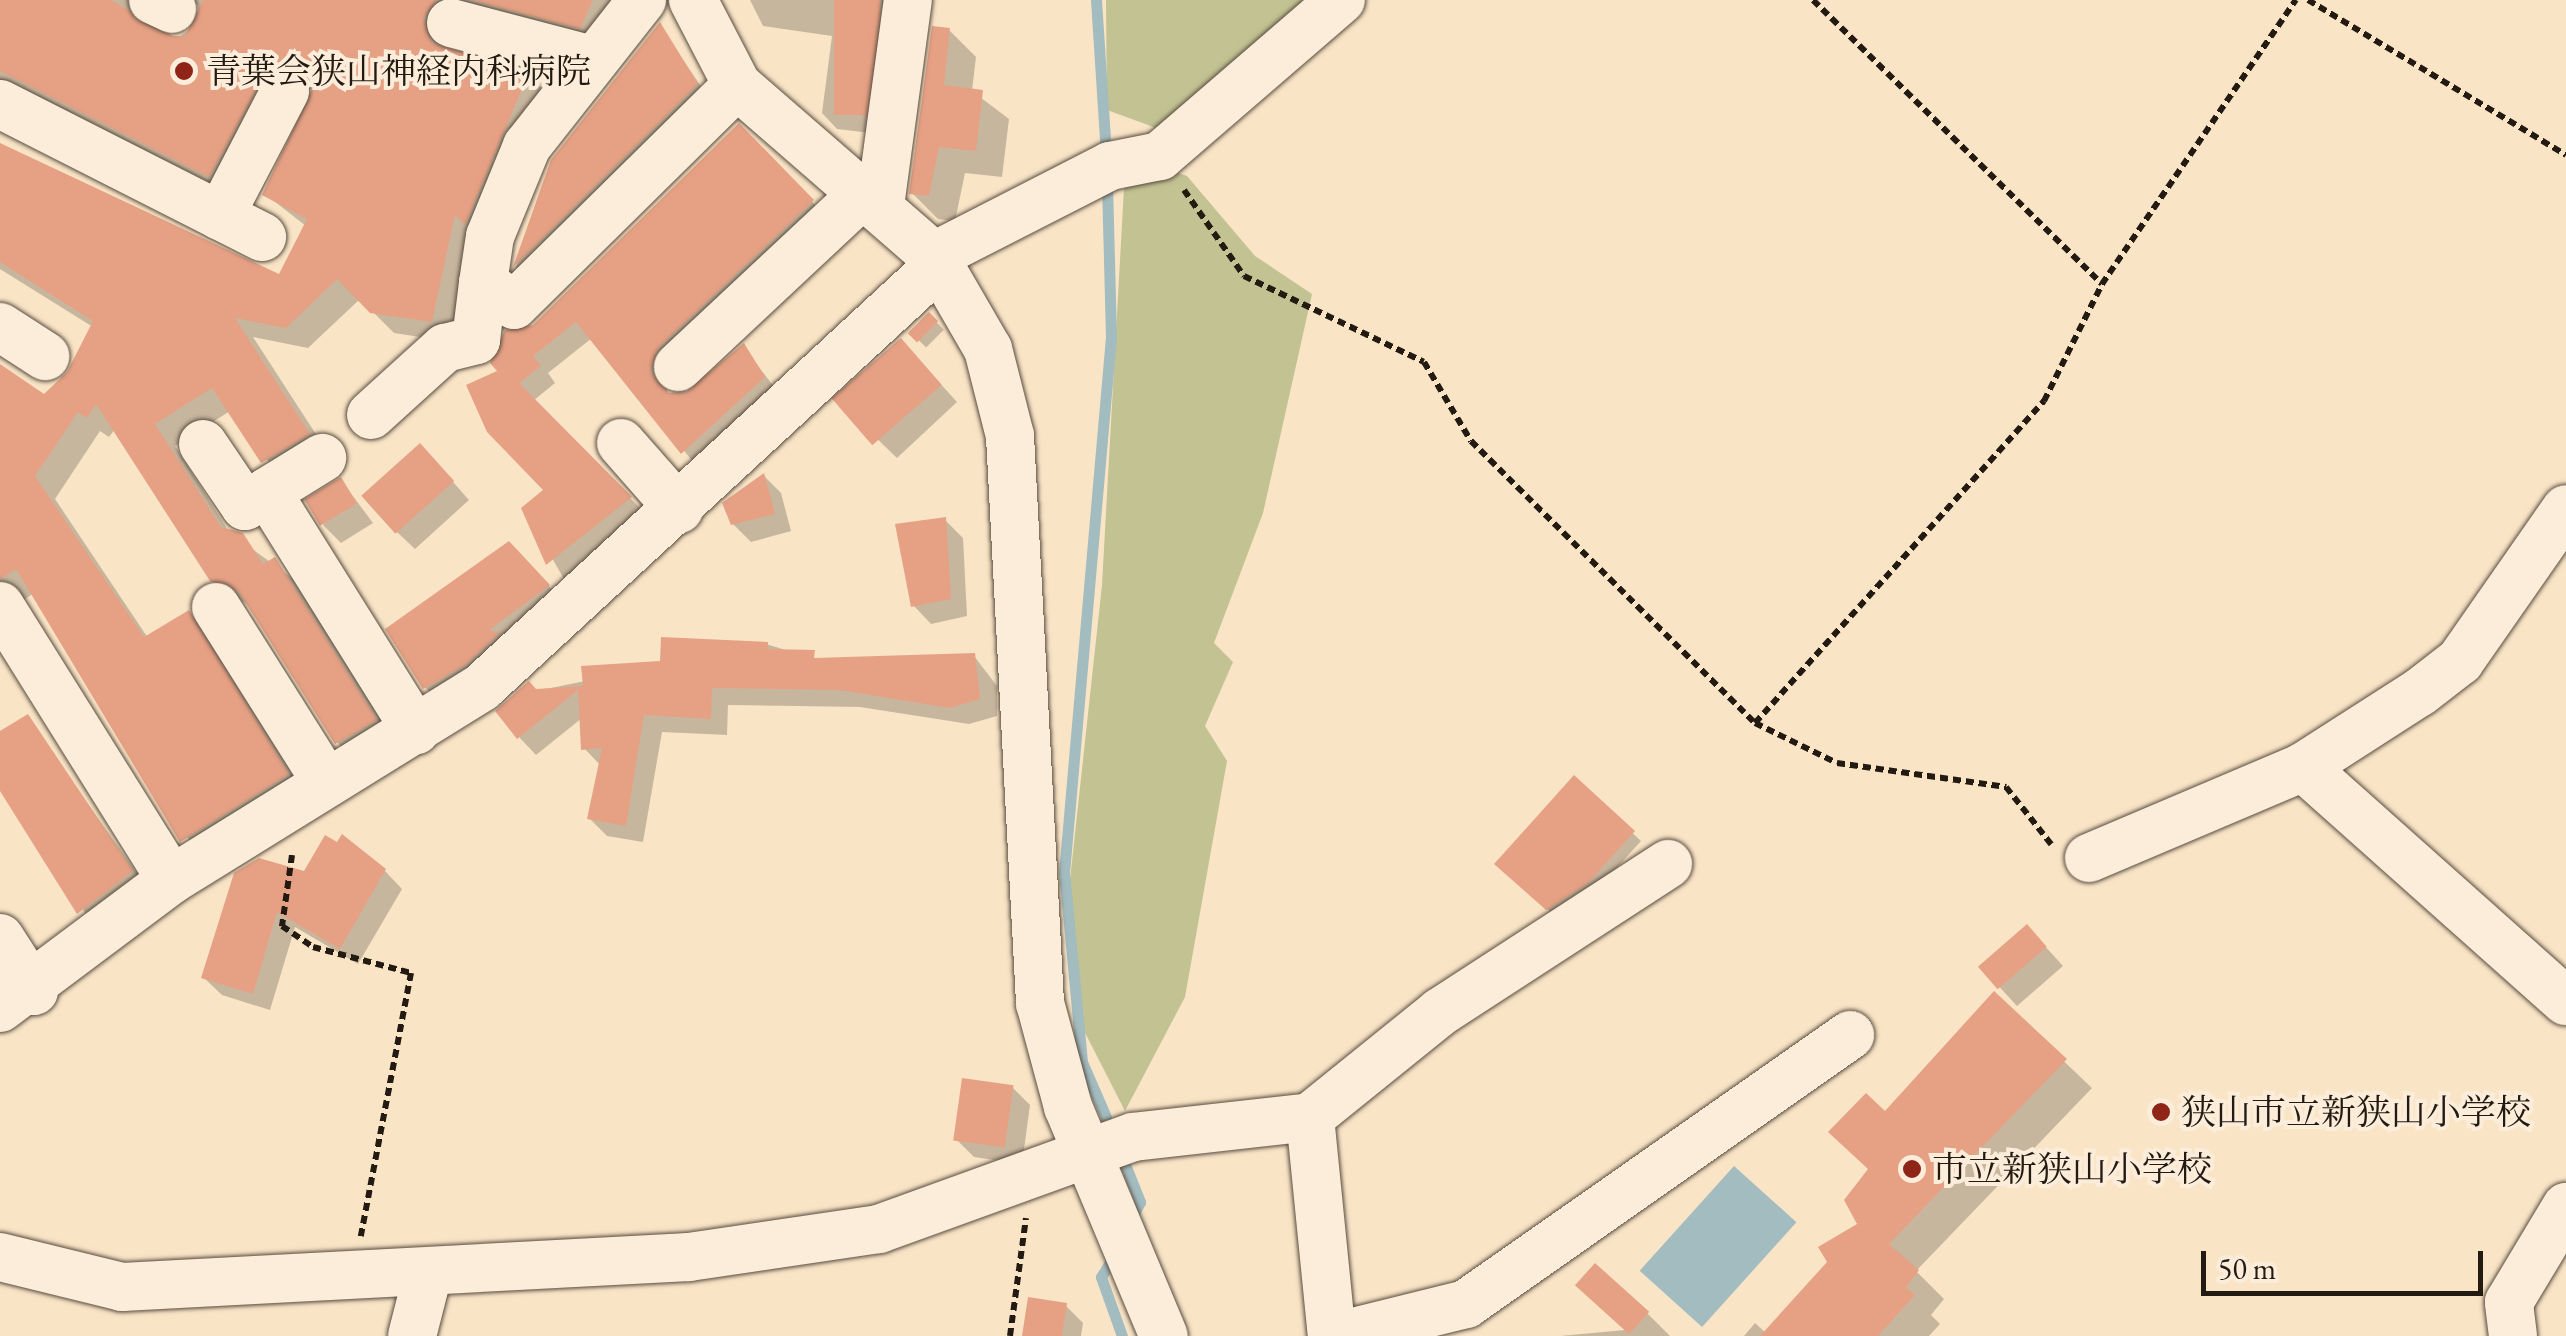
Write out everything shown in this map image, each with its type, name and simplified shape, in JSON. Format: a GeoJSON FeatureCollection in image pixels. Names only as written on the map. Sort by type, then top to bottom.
{"type":"FeatureCollection","features":[{"type":"Feature","properties":{"kind":"street"},"geometry":{"type":"LineString","coordinates":[[371,415],[444,348],[476,340],[490,236],[528,146],[588,59],[642,0]]}},
{"type":"Feature","properties":{"kind":"street"},"geometry":{"type":"LineString","coordinates":[[693,0],[737,85],[937,260],[988,349],[1010,436],[1040,1003],[1084,1150],[1164,1336]]}},
{"type":"Feature","properties":{"kind":"street"},"geometry":{"type":"LineString","coordinates":[[678,367],[872,200],[908,0]]}},
{"type":"Feature","properties":{"kind":"street"},"geometry":{"type":"LineString","coordinates":[[0,938],[17,1000],[171,880],[325,780],[416,730],[542,638],[937,260],[1110,166],[1160,156],[1340,0]]}},
{"type":"Feature","properties":{"kind":"street"},"geometry":{"type":"LineString","coordinates":[[451,23],[588,59]]}},
{"type":"Feature","properties":{"kind":"street"},"geometry":{"type":"LineString","coordinates":[[483,283],[514,305],[737,85]]}},
{"type":"Feature","properties":{"kind":"street"},"geometry":{"type":"LineString","coordinates":[[0,104],[241,226],[285,91]]}},
{"type":"Feature","properties":{"kind":"street"},"geometry":{"type":"LineString","coordinates":[[0,327],[44,356]]}},
{"type":"Feature","properties":{"kind":"street"},"geometry":{"type":"LineString","coordinates":[[622,443],[679,509]]}},
{"type":"Feature","properties":{"kind":"street"},"geometry":{"type":"LineString","coordinates":[[203,444],[244,506],[322,458]]}},
{"type":"Feature","properties":{"kind":"street"},"geometry":{"type":"LineString","coordinates":[[267,492],[416,730]]}},
{"type":"Feature","properties":{"kind":"street"},"geometry":{"type":"LineString","coordinates":[[2089,858],[2302,767],[2460,661],[2566,510]]}},
{"type":"Feature","properties":{"kind":"street"},"geometry":{"type":"LineString","coordinates":[[0,606],[171,880]]}},
{"type":"Feature","properties":{"kind":"street"},"geometry":{"type":"LineString","coordinates":[[216,607],[325,780]]}},
{"type":"Feature","properties":{"kind":"street"},"geometry":{"type":"LineString","coordinates":[[2302,767],[2566,1001]]}},
{"type":"Feature","properties":{"kind":"street"},"geometry":{"type":"LineString","coordinates":[[0,1257],[122,1287],[689,1257],[880,1228],[1032,1174],[1084,1150],[1310,1117],[1440,1012],[1668,864]]}},
{"type":"Feature","properties":{"kind":"street"},"geometry":{"type":"LineString","coordinates":[[1310,1117],[1334,1336],[1466,1304],[1850,1034]]}},
{"type":"Feature","properties":{"kind":"street"},"geometry":{"type":"LineString","coordinates":[[2513,1336],[2509,1302],[2566,1207]]}},
{"type":"Feature","properties":{"kind":"street"},"geometry":{"type":"LineString","coordinates":[[412,1336],[428,1273]]}},
{"type":"Feature","properties":{"kind":"path"},"geometry":{"type":"LineString","coordinates":[[1813,0],[2102,284]]}},
{"type":"Feature","properties":{"kind":"path"},"geometry":{"type":"LineString","coordinates":[[1755,723],[2044,401],[2102,284],[2296,0]]}},
{"type":"Feature","properties":{"kind":"path"},"geometry":{"type":"LineString","coordinates":[[2308,0],[2566,155]]}},
{"type":"Feature","properties":{"kind":"path"},"geometry":{"type":"LineString","coordinates":[[1160,156],[1244,276],[1424,362],[1471,441],[1755,723],[1837,763],[2006,787],[2064,860],[2089,858]]}},
{"type":"Feature","properties":{"kind":"path"},"geometry":{"type":"LineString","coordinates":[[280,809],[294,834],[282,926],[313,948],[403,964],[412,979],[353,1276]]}},
{"type":"Feature","properties":{"kind":"path"},"geometry":{"type":"LineString","coordinates":[[1010,1336],[1032,1174]]}},
{"type":"Feature","properties":{"kind":"green space"},"geometry":{"type":"Polygon","coordinates":[[[1106,0],[1318,0],[1159,129],[1107,110],[1106,0]]]}},
{"type":"Feature","properties":{"kind":"green space"},"geometry":{"type":"Polygon","coordinates":[[[1153,164],[1187,176],[1255,256],[1312,294],[1263,513],[1214,643],[1233,662],[1205,726],[1227,761],[1185,997],[1125,1111],[1078,1019],[1069,889],[1102,585],[1124,188],[1153,164]]]}},
{"type":"Feature","properties":{"kind":"water"},"geometry":{"type":"Polygon","coordinates":[[[1734,1166],[1796,1222],[1702,1327],[1640,1271],[1734,1166]]]}},
{"type":"Feature","properties":{"kind":"building"},"geometry":{"type":"Polygon","coordinates":[[[0,0],[111,0],[173,36],[185,36],[203,0],[437,0],[424,17],[432,43],[529,72],[465,225],[455,215],[432,322],[370,313],[337,279],[286,328],[235,318],[310,434],[261,463],[212,388],[155,424],[221,527],[243,533],[263,564],[275,557],[377,720],[335,744],[239,592],[210,581],[96,404],[87,418],[78,412],[35,476],[144,637],[189,610],[289,774],[180,842],[16,569],[0,579],[0,364],[44,394],[67,372],[93,321],[0,262],[0,143],[279,274],[307,219],[262,195],[312,89],[297,66],[269,68],[209,177],[0,71],[0,0]]]}},
{"type":"Feature","properties":{"kind":"building"},"geometry":{"type":"Polygon","coordinates":[[[472,0],[593,0],[580,29],[472,0]]]}},
{"type":"Feature","properties":{"kind":"building"},"geometry":{"type":"Polygon","coordinates":[[[834,0],[880,0],[880,115],[834,115],[834,0]]]}},
{"type":"Feature","properties":{"kind":"building"},"geometry":{"type":"Polygon","coordinates":[[[660,22],[698,84],[513,267],[551,160],[660,22]]]}},
{"type":"Feature","properties":{"kind":"building"},"geometry":{"type":"Polygon","coordinates":[[[932,26],[950,28],[944,85],[983,90],[976,151],[939,147],[929,196],[909,194],[932,26]]]}},
{"type":"Feature","properties":{"kind":"building"},"geometry":{"type":"Polygon","coordinates":[[[739,123],[814,200],[659,347],[651,372],[669,393],[685,393],[744,343],[765,377],[681,454],[576,322],[533,356],[541,366],[519,383],[632,497],[546,565],[521,508],[543,490],[487,432],[466,385],[497,371],[490,363],[505,330],[533,325],[739,123]]]}},
{"type":"Feature","properties":{"kind":"building"},"geometry":{"type":"Polygon","coordinates":[[[929,312],[938,321],[917,342],[908,333],[929,312]]]}},
{"type":"Feature","properties":{"kind":"building"},"geometry":{"type":"Polygon","coordinates":[[[901,338],[942,385],[872,445],[832,398],[901,338]]]}},
{"type":"Feature","properties":{"kind":"building"},"geometry":{"type":"Polygon","coordinates":[[[420,443],[454,481],[395,534],[361,496],[420,443]]]}},
{"type":"Feature","properties":{"kind":"building"},"geometry":{"type":"Polygon","coordinates":[[[764,473],[775,514],[731,525],[722,503],[764,473]]]}},
{"type":"Feature","properties":{"kind":"building"},"geometry":{"type":"Polygon","coordinates":[[[341,477],[357,504],[320,526],[304,499],[341,477]]]}},
{"type":"Feature","properties":{"kind":"building"},"geometry":{"type":"Polygon","coordinates":[[[946,517],[951,599],[911,607],[895,524],[946,517]]]}},
{"type":"Feature","properties":{"kind":"building"},"geometry":{"type":"Polygon","coordinates":[[[509,541],[550,585],[489,630],[500,633],[465,665],[423,689],[385,629],[509,541]]]}},
{"type":"Feature","properties":{"kind":"building"},"geometry":{"type":"Polygon","coordinates":[[[661,637],[768,642],[768,649],[815,650],[814,658],[975,653],[980,699],[950,708],[840,690],[712,688],[711,719],[644,715],[626,826],[587,819],[602,748],[581,750],[578,690],[517,739],[495,711],[529,681],[536,689],[583,686],[581,666],[660,661],[661,637]]]}},
{"type":"Feature","properties":{"kind":"building"},"geometry":{"type":"Polygon","coordinates":[[[28,714],[133,871],[77,914],[0,791],[0,731],[28,714]]]}},
{"type":"Feature","properties":{"kind":"building"},"geometry":{"type":"Polygon","coordinates":[[[1574,775],[1635,831],[1588,883],[1546,910],[1494,864],[1574,775]]]}},
{"type":"Feature","properties":{"kind":"building"},"geometry":{"type":"Polygon","coordinates":[[[342,834],[386,869],[340,949],[277,912],[253,994],[201,978],[234,873],[259,858],[304,871],[325,835],[337,842],[342,834]]]}},
{"type":"Feature","properties":{"kind":"building"},"geometry":{"type":"Polygon","coordinates":[[[2027,924],[2047,947],[1998,989],[1978,967],[2027,924]]]}},
{"type":"Feature","properties":{"kind":"building","name":"市立新狭山小学校"},"geometry":{"type":"Polygon","coordinates":[[[1994,991],[2067,1059],[1889,1244],[1919,1270],[1906,1287],[1915,1295],[1878,1336],[1760,1336],[1827,1262],[1818,1247],[1857,1224],[1844,1200],[1868,1169],[1828,1132],[1866,1093],[1885,1111],[1994,991]]]}},
{"type":"Feature","properties":{"kind":"building"},"geometry":{"type":"Polygon","coordinates":[[[962,1078],[1013,1085],[1005,1148],[953,1140],[962,1078]]]}},
{"type":"Feature","properties":{"kind":"building"},"geometry":{"type":"Polygon","coordinates":[[[1595,1263],[1649,1312],[1629,1334],[1575,1285],[1595,1263]]]}},
{"type":"Feature","properties":{"kind":"building"},"geometry":{"type":"Polygon","coordinates":[[[1028,1297],[1067,1303],[1062,1336],[1022,1336],[1028,1297]]]}},
{"type":"Feature","properties":{"kind":"waterway"},"geometry":{"type":"LineString","coordinates":[[1096,0],[1106,156]]}},
{"type":"Feature","properties":{"kind":"waterway"},"geometry":{"type":"LineString","coordinates":[[1106,1117],[1082,1062],[1064,873],[1111,337],[1107,179]]}},
{"type":"Feature","properties":{"kind":"waterway"},"geometry":{"type":"LineString","coordinates":[[1121,1154],[1140,1202],[1133,1215]]}},
{"type":"Feature","properties":{"kind":"waterway"},"geometry":{"type":"LineString","coordinates":[[1111,1261],[1101,1277],[1122,1336]]}},
{"type":"Feature","properties":{"kind":"place","name":"青葉会狭山神経内科病院"},"geometry":{"type":"Point","coordinates":[184,71]}},
{"type":"Feature","properties":{"kind":"place","name":"狭山市立新狭山小学校"},"geometry":{"type":"Point","coordinates":[2161,1112]}},
{"type":"Feature","properties":{"kind":"place","name":"市立新狭山小学校"},"geometry":{"type":"Point","coordinates":[1912,1169]}}]}
